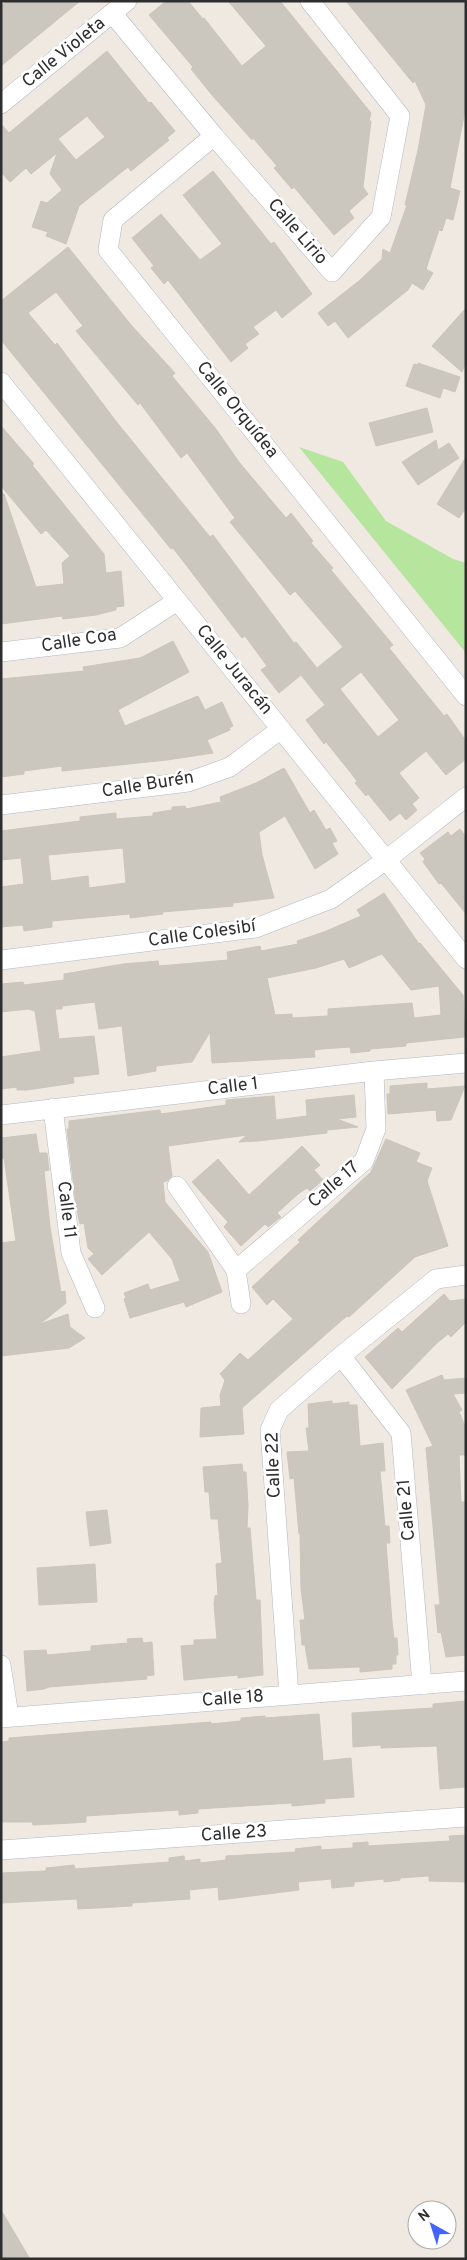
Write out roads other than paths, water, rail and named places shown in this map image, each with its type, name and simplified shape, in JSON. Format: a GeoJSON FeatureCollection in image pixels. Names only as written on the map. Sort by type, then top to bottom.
{"type":"FeatureCollection","features":[{"type":"Feature","properties":{"kind":"street","name":"Calle Lirio"},"geometry":{"type":"LineString","coordinates":[[120,7],[214,136],[332,272],[381,217],[400,116],[310,1]]}},
{"type":"Feature","properties":{"kind":"street","name":"Calle Violeta"},"geometry":{"type":"LineString","coordinates":[[1,104],[120,7]]}},
{"type":"Feature","properties":{"kind":"street","name":"Calle Orquídea"},"geometry":{"type":"LineString","coordinates":[[214,136],[113,220],[108,250],[466,696]]}},
{"type":"Feature","properties":{"kind":"street","name":"Calle Juracán"},"geometry":{"type":"LineString","coordinates":[[1,382],[466,959]]}},
{"type":"Feature","properties":{"kind":"street","name":"Calle Coa"},"geometry":{"type":"LineString","coordinates":[[1,652],[120,638],[178,601]]}},
{"type":"Feature","properties":{"kind":"street","name":"Calle Burén"},"geometry":{"type":"LineString","coordinates":[[1,805],[188,782],[230,767],[281,728]]}},
{"type":"Feature","properties":{"kind":"street","name":"Calle Colesibí"},"geometry":{"type":"LineString","coordinates":[[1,960],[256,928],[332,899],[386,860],[466,797]]}},
{"type":"Feature","properties":{"kind":"street","name":"Calle 1"},"geometry":{"type":"LineString","coordinates":[[1,1115],[374,1071],[466,1063]]}},
{"type":"Feature","properties":{"kind":"street","name":"Calle 17"},"geometry":{"type":"LineString","coordinates":[[236,1270],[364,1161],[376,1129],[374,1071]]}},
{"type":"Feature","properties":{"kind":"street","name":"Calle 11"},"geometry":{"type":"LineString","coordinates":[[53,1108],[71,1253],[94,1308]]}},
{"type":"Feature","properties":{"kind":"street"},"geometry":{"type":"LineString","coordinates":[[178,1186],[236,1270],[241,1304]]}},
{"type":"Feature","properties":{"kind":"street","name":"Calle 22"},"geometry":{"type":"LineString","coordinates":[[289,1695],[270,1430],[279,1410],[341,1356],[436,1279],[466,1275]]}},
{"type":"Feature","properties":{"kind":"street","name":"Calle 21"},"geometry":{"type":"LineString","coordinates":[[341,1356],[401,1433],[422,1685]]}},
{"type":"Feature","properties":{"kind":"street"},"geometry":{"type":"LineString","coordinates":[[1,1665],[5,1717]]}},
{"type":"Feature","properties":{"kind":"street","name":"Calle 18"},"geometry":{"type":"LineString","coordinates":[[5,1717],[466,1681]]}},
{"type":"Feature","properties":{"kind":"street","name":"Calle 23"},"geometry":{"type":"LineString","coordinates":[[1,1850],[466,1817]]}}]}
